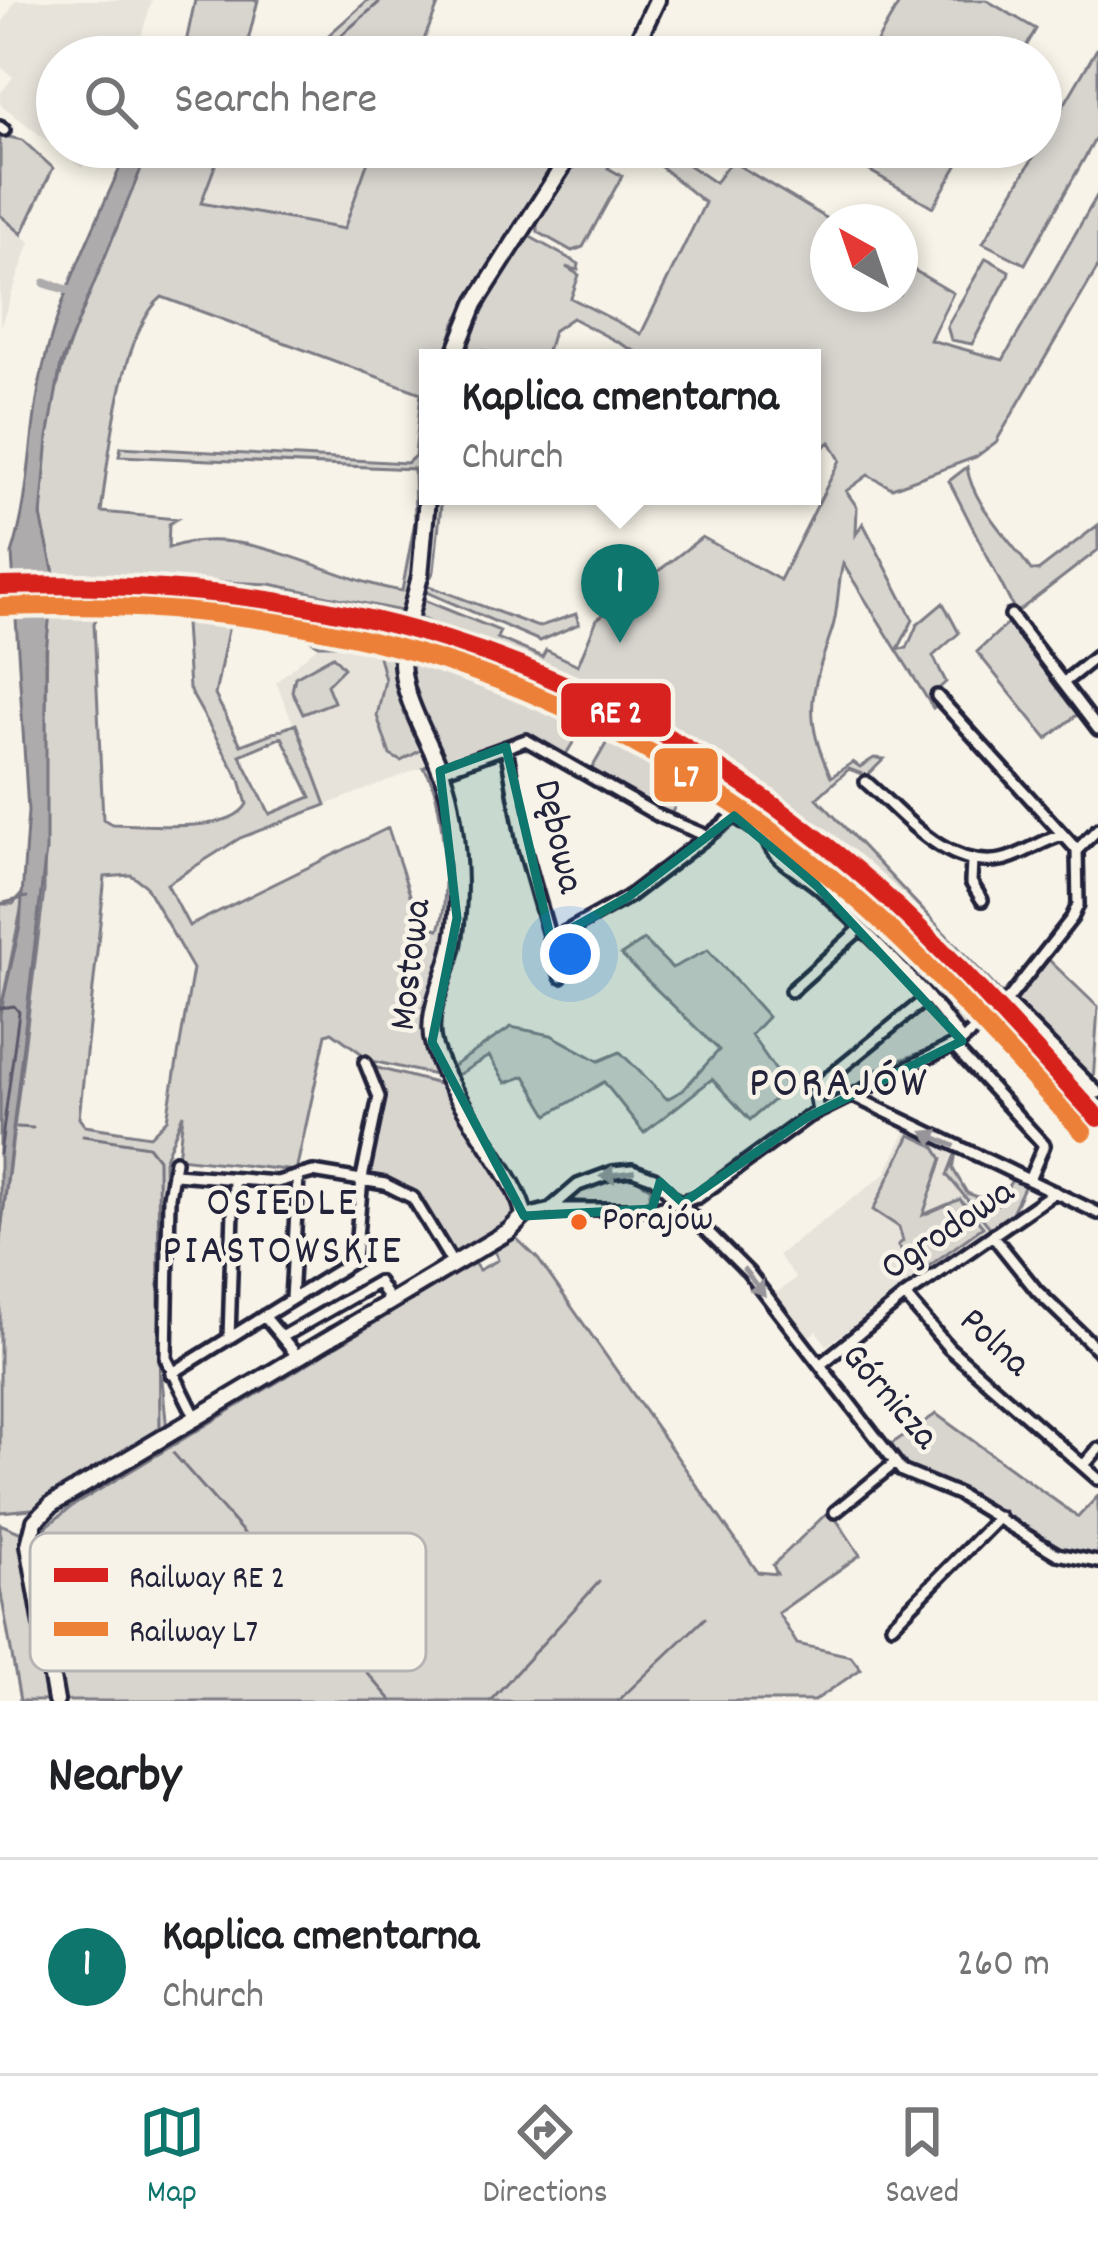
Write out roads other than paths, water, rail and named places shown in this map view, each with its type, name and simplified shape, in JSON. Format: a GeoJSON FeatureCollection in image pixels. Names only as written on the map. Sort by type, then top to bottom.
{"type":"FeatureCollection","features":[{"type":"Feature","properties":{"kind":"street"},"geometry":{"type":"LineString","coordinates":[[640,36],[657,0]]}},
{"type":"Feature","properties":{"kind":"street"},"geometry":{"type":"LineString","coordinates":[[457,349],[476,304],[562,168]]}},
{"type":"Feature","properties":{"kind":"street","name":"Mostowa"},"geometry":{"type":"LineString","coordinates":[[426,505],[420,576],[406,630],[402,687],[450,802],[457,918],[432,1016],[432,1042],[445,1078],[519,1200],[524,1216]]}},
{"type":"Feature","properties":{"kind":"street"},"geometry":{"type":"LineString","coordinates":[[1011,615],[1098,729]]}},
{"type":"Feature","properties":{"kind":"street"},"geometry":{"type":"LineString","coordinates":[[1063,683],[1098,655]]}},
{"type":"Feature","properties":{"kind":"street"},"geometry":{"type":"LineString","coordinates":[[32,1533],[35,1521],[52,1504],[509,1231],[524,1216],[550,1209],[652,1209],[683,1203],[818,1112],[958,1044],[1006,1000],[1078,905],[1077,850],[937,696]]}},
{"type":"Feature","properties":{"kind":"street","name":"Dębowa"},"geometry":{"type":"LineString","coordinates":[[440,771],[526,740],[659,816],[707,836]]}},
{"type":"Feature","properties":{"kind":"street","name":"Dębowa"},"geometry":{"type":"LineString","coordinates":[[506,747],[524,848],[561,976]]}},
{"type":"Feature","properties":{"kind":"street"},"geometry":{"type":"LineString","coordinates":[[866,782],[940,846],[972,861],[997,861],[1063,836]]}},
{"type":"Feature","properties":{"kind":"street","name":"Dębowa"},"geometry":{"type":"LineString","coordinates":[[551,940],[628,898],[734,817],[766,837],[770,851],[817,886],[860,929]]}},
{"type":"Feature","properties":{"kind":"street"},"geometry":{"type":"LineString","coordinates":[[1077,850],[1098,830]]}},
{"type":"Feature","properties":{"kind":"street"},"geometry":{"type":"LineString","coordinates":[[972,861],[970,882],[982,900]]}},
{"type":"Feature","properties":{"kind":"street"},"geometry":{"type":"LineString","coordinates":[[791,991],[860,929],[928,997],[958,1044],[1044,1145],[1029,1180]]}},
{"type":"Feature","properties":{"kind":"street"},"geometry":{"type":"LineString","coordinates":[[818,1112],[815,1094],[823,1082],[928,997]]}},
{"type":"Feature","properties":{"kind":"street"},"geometry":{"type":"LineString","coordinates":[[1006,1000],[1098,1093]]}},
{"type":"Feature","properties":{"kind":"street"},"geometry":{"type":"LineString","coordinates":[[171,1374],[355,1260],[362,1178],[379,1097],[365,1062]]}},
{"type":"Feature","properties":{"kind":"street"},"geometry":{"type":"LineString","coordinates":[[851,1096],[1098,1213]]}},
{"type":"Feature","properties":{"kind":"street"},"geometry":{"type":"LineString","coordinates":[[197,1420],[166,1358],[165,1271],[175,1167],[278,1182],[313,1172],[362,1178],[408,1193],[454,1264]]}},
{"type":"Feature","properties":{"kind":"street"},"geometry":{"type":"LineString","coordinates":[[550,1209],[578,1185],[632,1170],[654,1178],[652,1209]]}},
{"type":"Feature","properties":{"kind":"street"},"geometry":{"type":"LineString","coordinates":[[292,1299],[298,1177]]}},
{"type":"Feature","properties":{"kind":"street","name":"Górnicza"},"geometry":{"type":"LineString","coordinates":[[654,1178],[748,1272],[910,1477],[936,1483],[1057,1554],[1098,1562]]}},
{"type":"Feature","properties":{"kind":"street"},"geometry":{"type":"LineString","coordinates":[[229,1338],[234,1179]]}},
{"type":"Feature","properties":{"kind":"street","name":"Ogrodowa"},"geometry":{"type":"LineString","coordinates":[[820,1365],[905,1296],[1055,1192]]}},
{"type":"Feature","properties":{"kind":"street"},"geometry":{"type":"LineString","coordinates":[[993,1236],[1037,1292],[1098,1350]]}},
{"type":"Feature","properties":{"kind":"street"},"geometry":{"type":"LineString","coordinates":[[282,1336],[378,1282],[391,1303]]}},
{"type":"Feature","properties":{"kind":"street","name":"Polna"},"geometry":{"type":"LineString","coordinates":[[905,1296],[950,1348],[1098,1479]]}},
{"type":"Feature","properties":{"kind":"street"},"geometry":{"type":"LineString","coordinates":[[335,1306],[347,1328]]}},
{"type":"Feature","properties":{"kind":"street"},"geometry":{"type":"LineString","coordinates":[[265,1316],[299,1358]]}},
{"type":"Feature","properties":{"kind":"street"},"geometry":{"type":"LineString","coordinates":[[1083,1466],[1098,1449]]}},
{"type":"Feature","properties":{"kind":"street"},"geometry":{"type":"LineString","coordinates":[[835,1512],[896,1463]]}},
{"type":"Feature","properties":{"kind":"street"},"geometry":{"type":"LineString","coordinates":[[892,1625],[999,1517]]}},
{"type":"Feature","properties":{"kind":"street"},"geometry":{"type":"LineString","coordinates":[[51,1671],[56,1701]]}},
{"type":"Feature","properties":{"kind":"water"},"geometry":{"type":"Polygon","coordinates":[[[120,168],[141,168],[61,364],[48,438],[41,516],[54,574],[46,651],[46,850],[0,1239],[0,1014],[20,926],[28,811],[12,554],[49,343],[120,168]]]}},
{"type":"Feature","properties":{"kind":"waterway"},"geometry":{"type":"LineString","coordinates":[[340,36],[382,0]]}},
{"type":"Feature","properties":{"kind":"waterway"},"geometry":{"type":"LineString","coordinates":[[45,283],[68,290]]}},
{"type":"Feature","properties":{"kind":"waterway"},"geometry":{"type":"LineString","coordinates":[[0,904],[27,897]]}},
{"type":"Feature","properties":{"kind":"waterway"},"geometry":{"type":"LineString","coordinates":[[17,1127],[33,1128]]}},
{"type":"Feature","properties":{"kind":"waterway"},"geometry":{"type":"LineString","coordinates":[[83,1136],[148,1146],[158,1159],[160,1432]]}},
{"type":"Feature","properties":{"kind":"waterway"},"geometry":{"type":"LineString","coordinates":[[173,1453],[244,1533]]}},
{"type":"Feature","properties":{"kind":"waterway"},"geometry":{"type":"LineString","coordinates":[[490,1701],[599,1582]]}},
{"type":"Feature","properties":{"kind":"waterway"},"geometry":{"type":"LineString","coordinates":[[618,1701],[705,1618]]}},
{"type":"Feature","properties":{"kind":"waterway"},"geometry":{"type":"LineString","coordinates":[[366,1671],[392,1701]]}},
{"type":"Feature","properties":{"kind":"rail line","name":"L7"},"geometry":{"type":"LineString","coordinates":[[1,607],[118,607],[230,616],[337,633],[440,660],[540,697],[637,744],[732,803],[862,903],[1083,1132]]}},
{"type":"Feature","properties":{"kind":"place","name":"Kaplica cmentarna"},"geometry":{"type":"Point","coordinates":[620,643]}},
{"type":"Feature","properties":{"kind":"place","name":"Porajów"},"geometry":{"type":"Point","coordinates":[579,1222]}},
{"type":"Feature","properties":{"kind":"district","name":"PORAJÓW"},"geometry":{"type":"Point","coordinates":[839,1086]}},
{"type":"Feature","properties":{"kind":"district","name":"OSIEDLE PIASTOWSKIE"},"geometry":{"type":"Point","coordinates":[283,1230]}}]}
